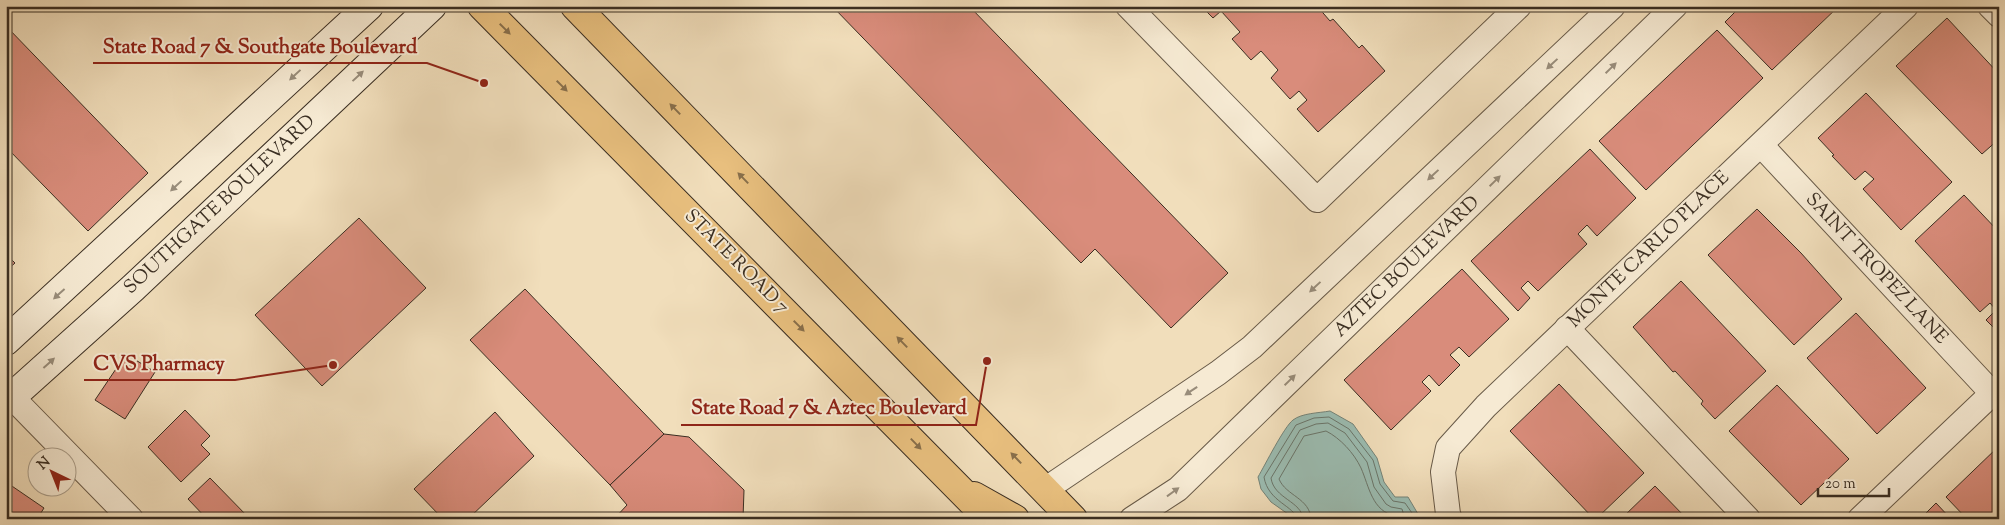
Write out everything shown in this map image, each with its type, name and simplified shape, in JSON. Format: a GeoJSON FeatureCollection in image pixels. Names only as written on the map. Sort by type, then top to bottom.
{"type":"FeatureCollection","features":[{"type":"Feature","properties":{"kind":"main road"},"geometry":{"type":"LineString","coordinates":[[6,341],[369,6]]}},
{"type":"Feature","properties":{"kind":"main road","name":"SOUTHGATE BOULEVARD"},"geometry":{"type":"LineString","coordinates":[[8,396],[132,288],[432,6]]}},
{"type":"Feature","properties":{"kind":"main road","name":"STATE ROAD 7"},"geometry":{"type":"LineString","coordinates":[[482,6],[989,519]]}},
{"type":"Feature","properties":{"kind":"main road"},"geometry":{"type":"LineString","coordinates":[[575,6],[1046,489],[1073,519]]}},
{"type":"Feature","properties":{"kind":"main road"},"geometry":{"type":"LineString","coordinates":[[956,485],[1015,519]]}},
{"type":"Feature","properties":{"kind":"street"},"geometry":{"type":"LineString","coordinates":[[1128,6],[1317,200],[1519,6]]}},
{"type":"Feature","properties":{"kind":"street"},"geometry":{"type":"LineString","coordinates":[[1046,489],[1218,373],[1252,347],[1613,6]]}},
{"type":"Feature","properties":{"kind":"street","name":"AZTEC BOULEVARD"},"geometry":{"type":"LineString","coordinates":[[1132,519],[1178,489],[1675,6]]}},
{"type":"Feature","properties":{"kind":"street","name":"MONTE CARLO PLACE"},"geometry":{"type":"LineString","coordinates":[[1450,519],[1443,472],[1448,448],[1486,406],[1906,6]]}},
{"type":"Feature","properties":{"kind":"street"},"geometry":{"type":"LineString","coordinates":[[1990,6],[1999,15]]}},
{"type":"Feature","properties":{"kind":"street","name":"SAINT TROPEZ LANE"},"geometry":{"type":"LineString","coordinates":[[1761,145],[1995,390]]}},
{"type":"Feature","properties":{"kind":"street"},"geometry":{"type":"LineString","coordinates":[[1567,328],[1748,519]]}},
{"type":"Feature","properties":{"kind":"street"},"geometry":{"type":"LineString","coordinates":[[1860,519],[1995,390]]}},
{"type":"Feature","properties":{"kind":"street"},"geometry":{"type":"LineString","coordinates":[[8,396],[131,519]]}},
{"type":"Feature","properties":{"kind":"water"},"geometry":{"type":"Polygon","coordinates":[[[1330,411],[1353,424],[1377,458],[1384,482],[1395,497],[1408,497],[1418,514],[1415,519],[1295,519],[1271,502],[1261,489],[1258,477],[1285,430],[1297,418],[1330,411]]]}},
{"type":"Feature","properties":{"kind":"building"},"geometry":{"type":"Polygon","coordinates":[[[832,6],[969,6],[1228,273],[1171,328],[1095,249],[1081,263],[832,6]]]}},
{"type":"Feature","properties":{"kind":"building"},"geometry":{"type":"Polygon","coordinates":[[[1201,6],[1317,6],[1330,21],[1333,19],[1359,48],[1362,45],[1385,71],[1318,132],[1297,109],[1307,100],[1299,91],[1290,99],[1271,78],[1278,70],[1261,51],[1251,60],[1232,39],[1240,32],[1221,11],[1213,18],[1201,6]]]}},
{"type":"Feature","properties":{"kind":"building"},"geometry":{"type":"Polygon","coordinates":[[[1741,6],[1839,6],[1772,70],[1725,22],[1741,6]]]}},
{"type":"Feature","properties":{"kind":"building"},"geometry":{"type":"Polygon","coordinates":[[[1947,18],[1999,74],[1999,139],[1982,154],[1896,66],[1947,18]]]}},
{"type":"Feature","properties":{"kind":"building"},"geometry":{"type":"Polygon","coordinates":[[[6,26],[148,173],[88,231],[6,147],[6,26]]]}},
{"type":"Feature","properties":{"kind":"building"},"geometry":{"type":"Polygon","coordinates":[[[1717,30],[1763,78],[1646,190],[1599,141],[1717,30]]]}},
{"type":"Feature","properties":{"kind":"building"},"geometry":{"type":"Polygon","coordinates":[[[1866,93],[1952,182],[1901,230],[1863,189],[1874,179],[1865,171],[1855,180],[1818,138],[1866,93]]]}},
{"type":"Feature","properties":{"kind":"building"},"geometry":{"type":"Polygon","coordinates":[[[1590,149],[1636,198],[1597,236],[1587,225],[1578,234],[1587,244],[1538,291],[1528,281],[1521,288],[1530,298],[1518,311],[1471,261],[1590,149]]]}},
{"type":"Feature","properties":{"kind":"building"},"geometry":{"type":"Polygon","coordinates":[[[1964,195],[1999,232],[1998,332],[1986,320],[1996,310],[1990,303],[1980,312],[1915,241],[1964,195]]]}},
{"type":"Feature","properties":{"kind":"building"},"geometry":{"type":"Polygon","coordinates":[[[1757,209],[1801,253],[1842,299],[1794,345],[1708,255],[1757,209]]]}},
{"type":"Feature","properties":{"kind":"building"},"geometry":{"type":"Polygon","coordinates":[[[359,218],[426,288],[322,386],[255,315],[359,218]]]}},
{"type":"Feature","properties":{"kind":"building"},"geometry":{"type":"Polygon","coordinates":[[[6,254],[15,263],[6,271],[6,254]]]}},
{"type":"Feature","properties":{"kind":"building"},"geometry":{"type":"Polygon","coordinates":[[[1462,269],[1509,319],[1469,357],[1459,347],[1450,355],[1460,365],[1439,386],[1429,375],[1422,382],[1431,391],[1391,430],[1344,380],[1462,269]]]}},
{"type":"Feature","properties":{"kind":"building"},"geometry":{"type":"Polygon","coordinates":[[[1681,281],[1766,371],[1715,419],[1701,404],[1703,401],[1675,371],[1673,372],[1633,327],[1681,281]]]}},
{"type":"Feature","properties":{"kind":"building"},"geometry":{"type":"Polygon","coordinates":[[[525,289],[664,434],[610,485],[470,340],[525,289]]]}},
{"type":"Feature","properties":{"kind":"building"},"geometry":{"type":"Polygon","coordinates":[[[1856,313],[1926,388],[1877,434],[1807,358],[1856,313]]]}},
{"type":"Feature","properties":{"kind":"building"},"geometry":{"type":"Polygon","coordinates":[[[126,354],[155,372],[125,419],[95,400],[126,354]]]}},
{"type":"Feature","properties":{"kind":"building"},"geometry":{"type":"Polygon","coordinates":[[[1559,384],[1644,473],[1596,519],[1510,431],[1559,384]]]}},
{"type":"Feature","properties":{"kind":"building"},"geometry":{"type":"Polygon","coordinates":[[[1777,385],[1849,459],[1801,505],[1729,431],[1777,385]]]}},
{"type":"Feature","properties":{"kind":"building"},"geometry":{"type":"Polygon","coordinates":[[[185,410],[210,436],[201,445],[210,454],[181,482],[148,447],[185,410]]]}},
{"type":"Feature","properties":{"kind":"building"},"geometry":{"type":"Polygon","coordinates":[[[495,412],[534,456],[468,519],[443,519],[414,489],[495,412]]]}},
{"type":"Feature","properties":{"kind":"building"},"geometry":{"type":"Polygon","coordinates":[[[664,434],[689,437],[744,490],[743,519],[614,519],[627,505],[610,485],[664,434]]]}},
{"type":"Feature","properties":{"kind":"building"},"geometry":{"type":"Polygon","coordinates":[[[1999,446],[1999,519],[1967,519],[1946,497],[1999,446]]]}},
{"type":"Feature","properties":{"kind":"building"},"geometry":{"type":"Polygon","coordinates":[[[210,478],[250,519],[207,519],[188,499],[210,478]]]}},
{"type":"Feature","properties":{"kind":"building"},"geometry":{"type":"Polygon","coordinates":[[[6,482],[44,508],[37,519],[6,519],[6,482]]]}},
{"type":"Feature","properties":{"kind":"building"},"geometry":{"type":"Polygon","coordinates":[[[1655,486],[1687,519],[1621,519],[1655,486]]]}},
{"type":"Feature","properties":{"kind":"building"},"geometry":{"type":"Polygon","coordinates":[[[1936,503],[1951,519],[1920,519],[1936,503]]]}},
{"type":"Feature","properties":{"kind":"place","name":"State Road 7 & Southgate Boulevard"},"geometry":{"type":"Point","coordinates":[484,83]}},
{"type":"Feature","properties":{"kind":"place","name":"State Road 7 & Aztec Boulevard"},"geometry":{"type":"Point","coordinates":[987,361]}},
{"type":"Feature","properties":{"kind":"place","name":"CVS Pharmacy"},"geometry":{"type":"Point","coordinates":[333,365]}}]}
